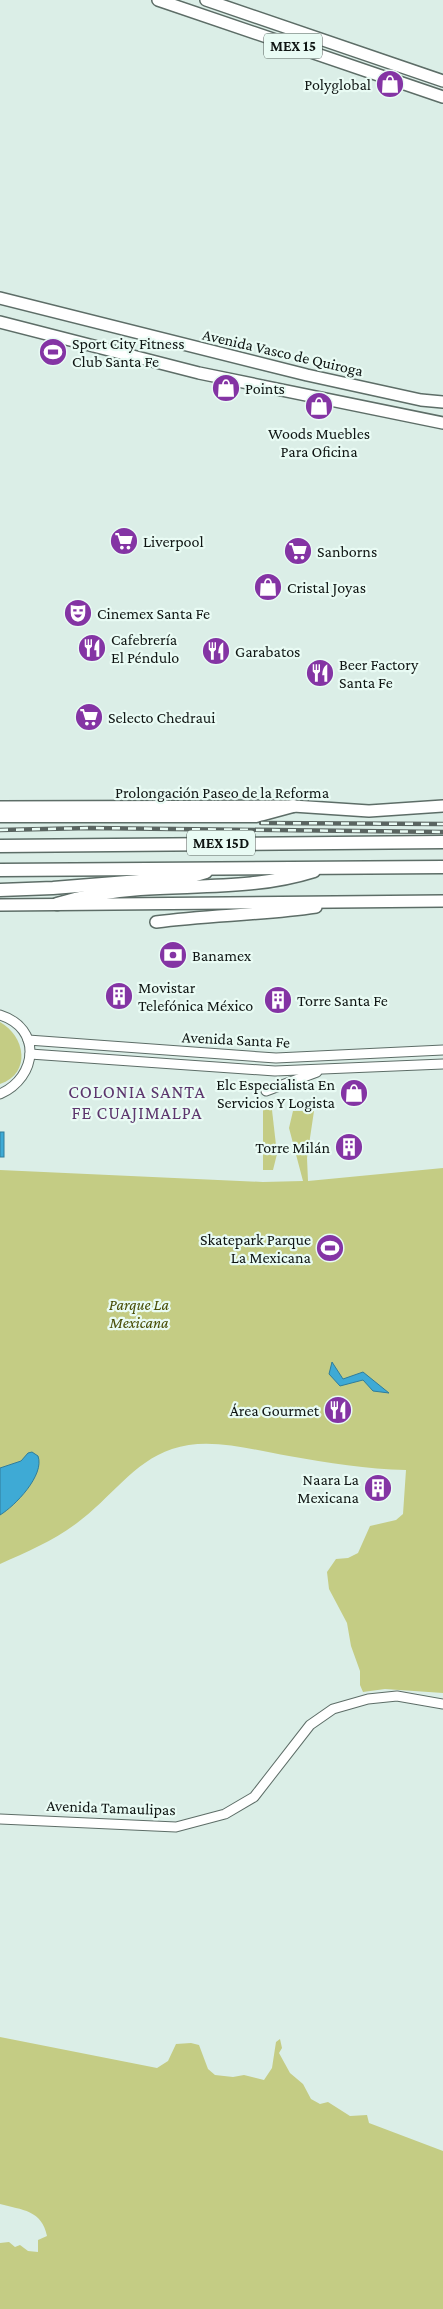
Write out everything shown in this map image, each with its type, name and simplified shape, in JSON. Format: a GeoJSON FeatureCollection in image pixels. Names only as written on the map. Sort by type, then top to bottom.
{"type":"FeatureCollection","features":[{"type":"Feature","properties":{"kind":"highway"},"geometry":{"type":"LineString","coordinates":[[0,816],[256,816],[294,806]]}},
{"type":"Feature","properties":{"kind":"highway","name":"MEX 15D"},"geometry":{"type":"LineString","coordinates":[[0,846],[443,842]]}},
{"type":"Feature","properties":{"kind":"highway"},"geometry":{"type":"LineString","coordinates":[[0,890],[53,888],[189,877],[224,867]]}},
{"type":"Feature","properties":{"kind":"highway","name":"MEX 15D"},"geometry":{"type":"LineString","coordinates":[[0,870],[224,867],[443,868]]}},
{"type":"Feature","properties":{"kind":"highway"},"geometry":{"type":"LineString","coordinates":[[57,904],[102,893],[140,889],[288,880],[327,867]]}},
{"type":"Feature","properties":{"kind":"main road","name":"MEX 15"},"geometry":{"type":"LineString","coordinates":[[158,0],[443,97]]}},
{"type":"Feature","properties":{"kind":"main road","name":"MEX 15"},"geometry":{"type":"LineString","coordinates":[[206,0],[443,81]]}},
{"type":"Feature","properties":{"kind":"main road","name":"Avenida Vasco de Quiroga"},"geometry":{"type":"LineString","coordinates":[[0,298],[307,376],[421,400],[443,402]]}},
{"type":"Feature","properties":{"kind":"main road"},"geometry":{"type":"LineString","coordinates":[[0,322],[199,373],[443,423]]}},
{"type":"Feature","properties":{"kind":"main road","name":"Prolongación Paseo de la Reforma"},"geometry":{"type":"LineString","coordinates":[[0,807],[294,806],[369,811],[443,806]]}},
{"type":"Feature","properties":{"kind":"main road"},"geometry":{"type":"LineString","coordinates":[[156,922],[208,916],[277,913],[357,900]]}},
{"type":"Feature","properties":{"kind":"main road"},"geometry":{"type":"LineString","coordinates":[[0,905],[357,900],[443,901]]}},
{"type":"Feature","properties":{"kind":"street"},"geometry":{"type":"LineString","coordinates":[[0,1015],[15,1022],[28,1040],[30,1054],[28,1068],[22,1080],[0,1094]]}},
{"type":"Feature","properties":{"kind":"street","name":"Avenida Santa Fe"},"geometry":{"type":"LineString","coordinates":[[28,1040],[276,1058],[443,1050]]}},
{"type":"Feature","properties":{"kind":"street","name":"Avenida Santa Fe"},"geometry":{"type":"LineString","coordinates":[[30,1054],[275,1070],[443,1064]]}},
{"type":"Feature","properties":{"kind":"street"},"geometry":{"type":"LineString","coordinates":[[266,1091],[325,1068]]}},
{"type":"Feature","properties":{"kind":"street","name":"Avenida Tamaulipas"},"geometry":{"type":"LineString","coordinates":[[0,1819],[176,1826],[225,1814],[254,1797],[310,1725],[333,1709],[368,1699],[398,1696],[431,1700],[443,1704]]}},
{"type":"Feature","properties":{"kind":"green space"},"geometry":{"type":"Polygon","coordinates":[[[0,1022],[15,1036],[21,1054],[21,1063],[17,1072],[10,1079],[0,1084],[0,1022]]]}},
{"type":"Feature","properties":{"kind":"green space"},"geometry":{"type":"Polygon","coordinates":[[[263,1109],[272,1110],[277,1154],[273,1170],[263,1170],[263,1109]]]}},
{"type":"Feature","properties":{"kind":"green space","name":"Parque La Mexicana"},"geometry":{"type":"Polygon","coordinates":[[[293,1111],[314,1111],[307,1158],[308,1181],[443,1168],[443,1693],[385,1689],[363,1692],[360,1685],[360,1671],[351,1646],[347,1623],[329,1589],[327,1572],[336,1559],[348,1558],[358,1553],[370,1526],[396,1520],[403,1514],[406,1470],[304,1459],[230,1445],[186,1445],[158,1455],[145,1463],[89,1513],[59,1535],[0,1564],[0,1170],[263,1182],[303,1181],[289,1128],[293,1111]]]}},
{"type":"Feature","properties":{"kind":"green space"},"geometry":{"type":"Polygon","coordinates":[[[0,2037],[157,2068],[168,2061],[176,2044],[191,2043],[199,2045],[208,2069],[215,2075],[233,2077],[244,2075],[264,2080],[272,2068],[276,2042],[280,2039],[282,2048],[279,2053],[290,2073],[303,2084],[311,2099],[320,2104],[328,2102],[350,2116],[367,2115],[369,2123],[443,2151],[443,2309],[0,2309],[0,2243],[9,2242],[15,2247],[20,2245],[28,2251],[38,2252],[38,2240],[47,2236],[41,2221],[36,2216],[30,2212],[0,2204],[0,2037]]]}},
{"type":"Feature","properties":{"kind":"water"},"geometry":{"type":"Polygon","coordinates":[[[0,1132],[4,1132],[4,1157],[0,1157],[0,1132]]]}},
{"type":"Feature","properties":{"kind":"water"},"geometry":{"type":"Polygon","coordinates":[[[332,1362],[343,1379],[363,1372],[389,1393],[373,1391],[363,1380],[340,1386],[329,1374],[332,1362]]]}},
{"type":"Feature","properties":{"kind":"water"},"geometry":{"type":"Polygon","coordinates":[[[32,1452],[38,1456],[39,1464],[33,1481],[13,1505],[0,1515],[0,1468],[21,1461],[28,1453],[32,1452]]]}},
{"type":"Feature","properties":{"kind":"railway"},"geometry":{"type":"LineString","coordinates":[[261,823],[443,824]]}},
{"type":"Feature","properties":{"kind":"railway"},"geometry":{"type":"LineString","coordinates":[[0,830],[90,828],[443,832]]}},
{"type":"Feature","properties":{"kind":"place","name":"Polyglobal"},"geometry":{"type":"Point","coordinates":[390,84]}},
{"type":"Feature","properties":{"kind":"place","name":"Sport City Fitness Club Santa Fe"},"geometry":{"type":"Point","coordinates":[53,352]}},
{"type":"Feature","properties":{"kind":"place","name":"Points"},"geometry":{"type":"Point","coordinates":[226,388]}},
{"type":"Feature","properties":{"kind":"place","name":"Woods Muebles Para Oficina"},"geometry":{"type":"Point","coordinates":[319,406]}},
{"type":"Feature","properties":{"kind":"place","name":"Liverpool"},"geometry":{"type":"Point","coordinates":[124,541]}},
{"type":"Feature","properties":{"kind":"place","name":"Sanborns"},"geometry":{"type":"Point","coordinates":[298,551]}},
{"type":"Feature","properties":{"kind":"place","name":"Cristal Joyas"},"geometry":{"type":"Point","coordinates":[268,587]}},
{"type":"Feature","properties":{"kind":"place","name":"Cinemex Santa Fe"},"geometry":{"type":"Point","coordinates":[78,613]}},
{"type":"Feature","properties":{"kind":"place","name":"Cafebrería El Péndulo"},"geometry":{"type":"Point","coordinates":[92,648]}},
{"type":"Feature","properties":{"kind":"place","name":"Garabatos"},"geometry":{"type":"Point","coordinates":[216,651]}},
{"type":"Feature","properties":{"kind":"place","name":"Beer Factory Santa Fe"},"geometry":{"type":"Point","coordinates":[320,673]}},
{"type":"Feature","properties":{"kind":"place","name":"Selecto Chedraui"},"geometry":{"type":"Point","coordinates":[89,717]}},
{"type":"Feature","properties":{"kind":"place","name":"Banamex"},"geometry":{"type":"Point","coordinates":[173,955]}},
{"type":"Feature","properties":{"kind":"place","name":"Movistar Telefónica México"},"geometry":{"type":"Point","coordinates":[119,996]}},
{"type":"Feature","properties":{"kind":"place","name":"Torre Santa Fe"},"geometry":{"type":"Point","coordinates":[278,1000]}},
{"type":"Feature","properties":{"kind":"place","name":"Elc Especialista En Servicios Y Logista"},"geometry":{"type":"Point","coordinates":[354,1093]}},
{"type":"Feature","properties":{"kind":"place","name":"Torre Milán"},"geometry":{"type":"Point","coordinates":[349,1147]}},
{"type":"Feature","properties":{"kind":"place","name":"Skatepark Parque La Mexicana"},"geometry":{"type":"Point","coordinates":[330,1248]}},
{"type":"Feature","properties":{"kind":"place","name":"Área Gourmet"},"geometry":{"type":"Point","coordinates":[338,1410]}},
{"type":"Feature","properties":{"kind":"place","name":"Naara La Mexicana"},"geometry":{"type":"Point","coordinates":[378,1488]}},
{"type":"Feature","properties":{"kind":"district","name":"COLONIA SANTA FE CUAJIMALPA"},"geometry":{"type":"Point","coordinates":[137,1102]}}]}
